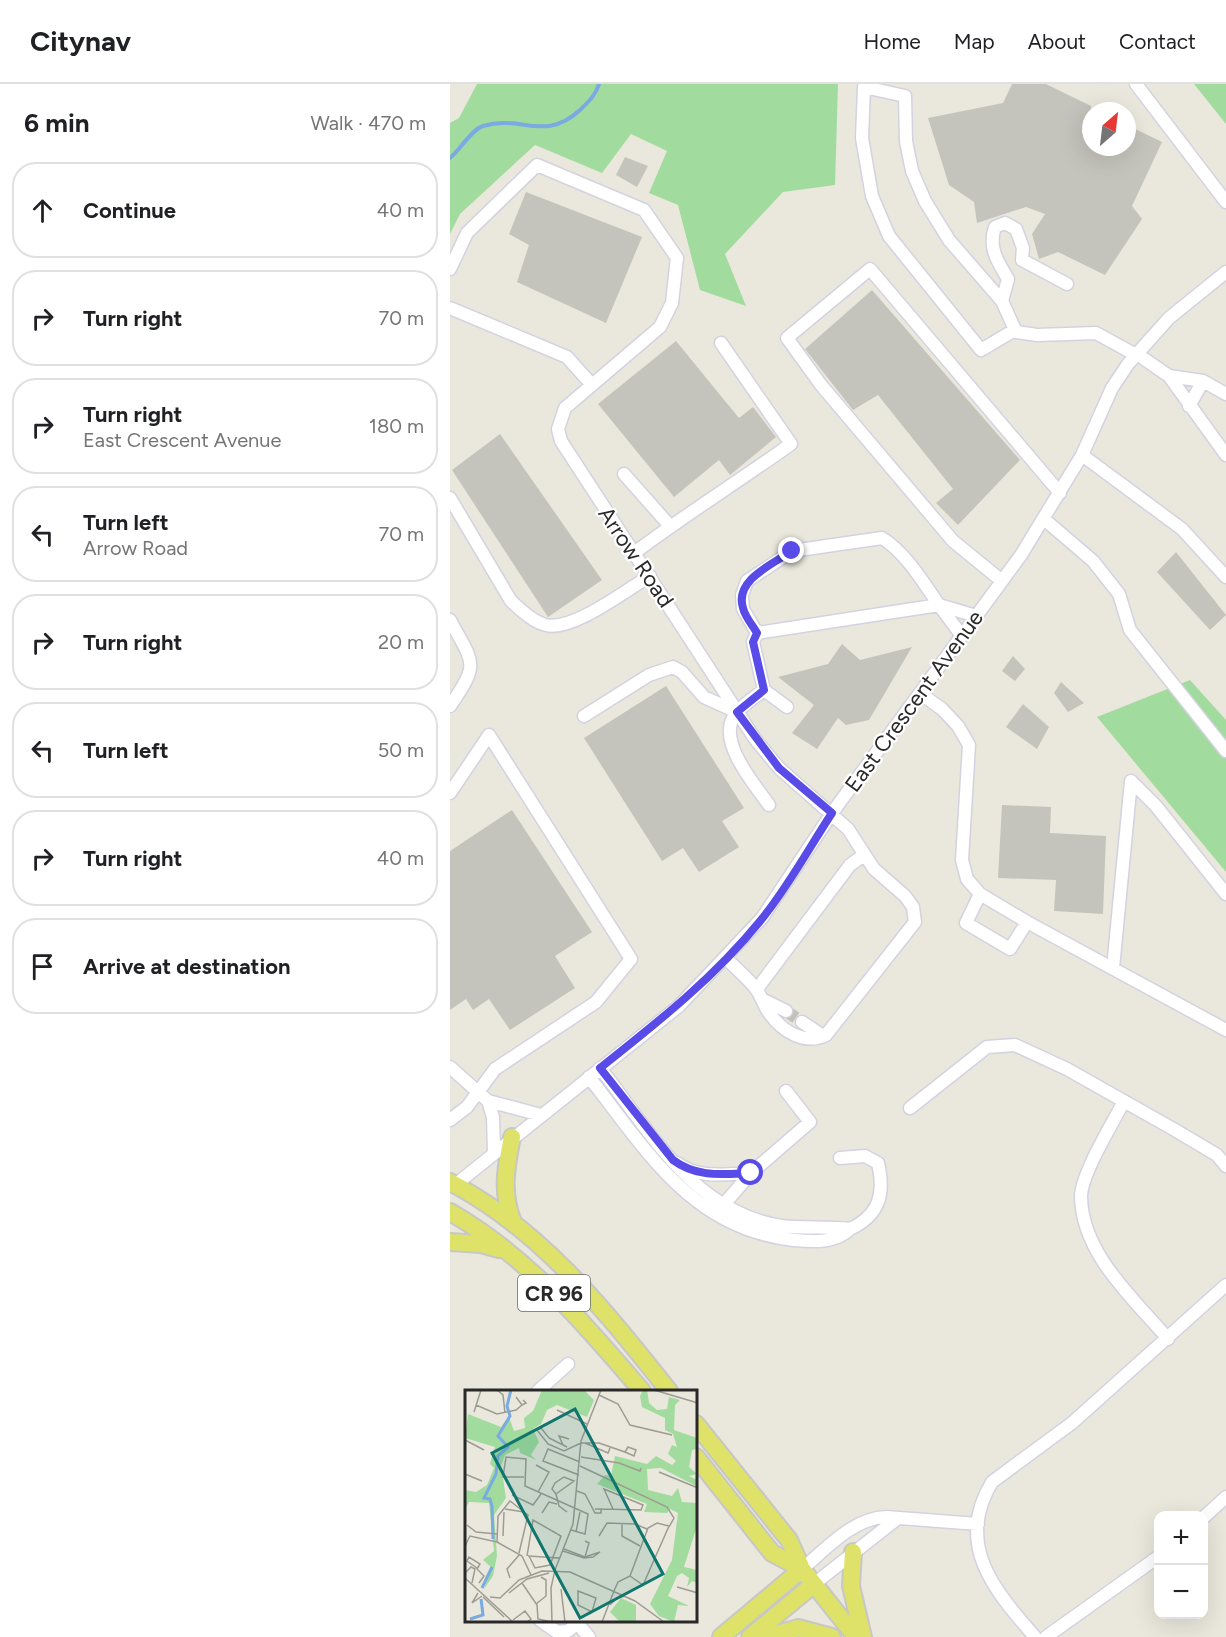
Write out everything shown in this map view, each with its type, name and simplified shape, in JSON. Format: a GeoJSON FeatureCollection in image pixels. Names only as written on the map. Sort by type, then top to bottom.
{"type":"FeatureCollection","features":[{"type":"Feature","properties":{"kind":"main road"},"geometry":{"type":"LineString","coordinates":[[512,1137],[505,1195],[513,1222]]}},
{"type":"Feature","properties":{"kind":"main road","name":"CR 96"},"geometry":{"type":"LineString","coordinates":[[452,1186],[513,1222],[579,1282],[668,1390]]}},
{"type":"Feature","properties":{"kind":"main road","name":"CR 96"},"geometry":{"type":"LineString","coordinates":[[450,1212],[512,1254],[560,1299],[641,1390]]}},
{"type":"Feature","properties":{"kind":"main road"},"geometry":{"type":"LineString","coordinates":[[450,1242],[481,1244],[512,1254]]}},
{"type":"Feature","properties":{"kind":"main road"},"geometry":{"type":"LineString","coordinates":[[698,1426],[789,1540],[802,1569],[856,1637]]}},
{"type":"Feature","properties":{"kind":"main road"},"geometry":{"type":"LineString","coordinates":[[698,1460],[772,1553],[802,1569]]}},
{"type":"Feature","properties":{"kind":"main road"},"geometry":{"type":"LineString","coordinates":[[853,1552],[851,1586],[863,1637]]}},
{"type":"Feature","properties":{"kind":"main road"},"geometry":{"type":"LineString","coordinates":[[721,1637],[802,1569]]}},
{"type":"Feature","properties":{"kind":"main road"},"geometry":{"type":"LineString","coordinates":[[750,1637],[814,1584]]}},
{"type":"Feature","properties":{"kind":"main road"},"geometry":{"type":"LineString","coordinates":[[768,1637],[798,1628],[832,1637]]}},
{"type":"Feature","properties":{"kind":"street"},"geometry":{"type":"LineString","coordinates":[[1136,84],[1226,202]]}},
{"type":"Feature","properties":{"kind":"street"},"geometry":{"type":"LineString","coordinates":[[1016,332],[1002,301],[949,240],[925,201],[912,171],[906,141],[905,96],[864,87],[862,138],[872,196],[889,236],[981,350],[1016,332],[1037,336],[1096,333],[1136,354],[1169,376],[1226,454]]}},
{"type":"Feature","properties":{"kind":"street","name":"Arrow Road"},"geometry":{"type":"LineString","coordinates":[[450,269],[467,233],[537,165],[644,210],[677,258],[672,303],[660,327],[565,408],[558,429],[566,452],[650,576],[737,712],[779,768],[832,813],[857,841],[874,869],[905,896],[913,907],[915,922],[909,932],[824,1036]]}},
{"type":"Feature","properties":{"kind":"street"},"geometry":{"type":"LineString","coordinates":[[1002,301],[1008,279],[990,239],[995,227],[1005,223],[1016,229],[1023,248],[1022,260]]}},
{"type":"Feature","properties":{"kind":"street"},"geometry":{"type":"LineString","coordinates":[[1001,267],[1022,260],[1067,284]]}},
{"type":"Feature","properties":{"kind":"street"},"geometry":{"type":"LineString","coordinates":[[1002,581],[952,541],[821,385],[787,338],[870,269],[1060,493]]}},
{"type":"Feature","properties":{"kind":"street","name":"East Crescent Avenue"},"geometry":{"type":"LineString","coordinates":[[452,1186],[679,1006],[727,959],[762,918],[832,813],[921,694],[1044,519],[1082,455],[1112,388],[1136,354],[1169,318],[1226,272]]}},
{"type":"Feature","properties":{"kind":"street"},"geometry":{"type":"LineString","coordinates":[[450,308],[567,357],[592,385]]}},
{"type":"Feature","properties":{"kind":"street"},"geometry":{"type":"LineString","coordinates":[[634,553],[790,444],[721,344]]}},
{"type":"Feature","properties":{"kind":"street"},"geometry":{"type":"LineString","coordinates":[[1169,376],[1203,381],[1226,394]]}},
{"type":"Feature","properties":{"kind":"street"},"geometry":{"type":"LineString","coordinates":[[1189,406],[1203,381]]}},
{"type":"Feature","properties":{"kind":"street"},"geometry":{"type":"LineString","coordinates":[[1082,455],[1182,529],[1226,577]]}},
{"type":"Feature","properties":{"kind":"street"},"geometry":{"type":"LineString","coordinates":[[624,474],[670,526]]}},
{"type":"Feature","properties":{"kind":"street"},"geometry":{"type":"LineString","coordinates":[[450,498],[511,602],[526,615],[546,625],[567,626],[650,576]]}},
{"type":"Feature","properties":{"kind":"street"},"geometry":{"type":"LineString","coordinates":[[1044,519],[1100,569],[1119,594],[1130,630],[1226,751]]}},
{"type":"Feature","properties":{"kind":"street"},"geometry":{"type":"LineString","coordinates":[[757,633],[743,609],[742,596],[747,581],[792,551],[882,538],[891,544],[910,566],[962,636]]}},
{"type":"Feature","properties":{"kind":"street"},"geometry":{"type":"LineString","coordinates":[[757,633],[939,605],[976,616]]}},
{"type":"Feature","properties":{"kind":"street"},"geometry":{"type":"LineString","coordinates":[[450,620],[467,651],[472,668],[469,678],[450,706]]}},
{"type":"Feature","properties":{"kind":"street"},"geometry":{"type":"LineString","coordinates":[[757,633],[753,642],[764,690],[787,707]]}},
{"type":"Feature","properties":{"kind":"street"},"geometry":{"type":"LineString","coordinates":[[450,639],[467,651]]}},
{"type":"Feature","properties":{"kind":"street"},"geometry":{"type":"LineString","coordinates":[[584,716],[649,675],[673,667],[682,672],[704,697],[737,712]]}},
{"type":"Feature","properties":{"kind":"street"},"geometry":{"type":"LineString","coordinates":[[764,690],[737,712],[729,732],[732,746],[770,805]]}},
{"type":"Feature","properties":{"kind":"street"},"geometry":{"type":"LineString","coordinates":[[921,694],[942,709],[958,726],[969,745],[962,860],[967,879],[980,894],[1226,1030]]}},
{"type":"Feature","properties":{"kind":"street"},"geometry":{"type":"LineString","coordinates":[[450,793],[489,735],[631,959],[596,1002],[495,1069],[484,1097],[450,1120]]}},
{"type":"Feature","properties":{"kind":"street"},"geometry":{"type":"LineString","coordinates":[[1113,968],[1131,781],[1156,806],[1226,894]]}},
{"type":"Feature","properties":{"kind":"street"},"geometry":{"type":"LineString","coordinates":[[759,994],[850,865],[864,855]]}},
{"type":"Feature","properties":{"kind":"street"},"geometry":{"type":"LineString","coordinates":[[980,894],[966,923],[1010,948],[1027,922]]}},
{"type":"Feature","properties":{"kind":"street"},"geometry":{"type":"LineString","coordinates":[[727,959],[759,994],[770,1015],[786,1029],[802,1039],[816,1040],[824,1036]]}},
{"type":"Feature","properties":{"kind":"street"},"geometry":{"type":"LineString","coordinates":[[759,994],[786,1011]]}},
{"type":"Feature","properties":{"kind":"street"},"geometry":{"type":"LineString","coordinates":[[802,1022],[824,1036]]}},
{"type":"Feature","properties":{"kind":"street"},"geometry":{"type":"LineString","coordinates":[[910,1108],[987,1047],[1015,1046],[1067,1069],[1124,1101],[1216,1155],[1226,1166]]}},
{"type":"Feature","properties":{"kind":"street"},"geometry":{"type":"LineString","coordinates":[[450,1067],[484,1097],[541,1115]]}},
{"type":"Feature","properties":{"kind":"street"},"geometry":{"type":"LineString","coordinates":[[600,1068],[684,1175],[718,1210]]}},
{"type":"Feature","properties":{"kind":"street"},"geometry":{"type":"LineString","coordinates":[[589,1077],[666,1174],[690,1198],[718,1210],[752,1232],[808,1241],[840,1238],[850,1229],[864,1222],[876,1208],[883,1183],[878,1163],[865,1156],[840,1158]]}},
{"type":"Feature","properties":{"kind":"street"},"geometry":{"type":"LineString","coordinates":[[718,1210],[751,1173],[810,1122],[786,1092]]}},
{"type":"Feature","properties":{"kind":"street"},"geometry":{"type":"LineString","coordinates":[[484,1097],[495,1130],[494,1152]]}},
{"type":"Feature","properties":{"kind":"street"},"geometry":{"type":"LineString","coordinates":[[1124,1101],[1089,1169],[1081,1196],[1090,1236],[1102,1261],[1168,1339]]}},
{"type":"Feature","properties":{"kind":"street"},"geometry":{"type":"LineString","coordinates":[[673,1160],[683,1168],[704,1174],[751,1173]]}},
{"type":"Feature","properties":{"kind":"street"},"geometry":{"type":"LineString","coordinates":[[1035,1637],[997,1593],[982,1563],[976,1538],[986,1493],[992,1482],[1072,1423],[1226,1285]]}},
{"type":"Feature","properties":{"kind":"street"},"geometry":{"type":"LineString","coordinates":[[539,1390],[568,1364]]}},
{"type":"Feature","properties":{"kind":"street"},"geometry":{"type":"LineString","coordinates":[[1208,1513],[1226,1497]]}},
{"type":"Feature","properties":{"kind":"street"},"geometry":{"type":"LineString","coordinates":[[802,1569],[864,1522],[878,1517],[978,1524]]}},
{"type":"Feature","properties":{"kind":"street"},"geometry":{"type":"LineString","coordinates":[[814,1584],[898,1518]]}},
{"type":"Feature","properties":{"kind":"street"},"geometry":{"type":"LineString","coordinates":[[1046,1637],[1154,1560]]}},
{"type":"Feature","properties":{"kind":"street"},"geometry":{"type":"LineString","coordinates":[[542,1622],[557,1635],[568,1631],[579,1622],[589,1637]]}},
{"type":"Feature","properties":{"kind":"green space"},"geometry":{"type":"Polygon","coordinates":[[[477,84],[838,84],[835,185],[783,192],[725,254],[746,306],[700,290],[678,205],[649,193],[667,151],[631,134],[602,173],[535,145],[460,214],[450,234],[450,123],[459,118],[477,84]]]}},
{"type":"Feature","properties":{"kind":"green space"},"geometry":{"type":"Polygon","coordinates":[[[1194,84],[1226,84],[1226,124],[1194,84]]]}},
{"type":"Feature","properties":{"kind":"green space"},"geometry":{"type":"Polygon","coordinates":[[[1190,680],[1226,720],[1226,872],[1097,717],[1190,680]]]}},
{"type":"Feature","properties":{"kind":"building"},"geometry":{"type":"Polygon","coordinates":[[[1012,84],[1046,84],[1083,102],[1082,156],[1136,156],[1136,129],[1162,142],[1132,206],[1142,219],[1105,275],[1058,252],[1039,259],[1032,234],[1045,214],[1026,207],[977,223],[974,202],[949,185],[928,118],[1003,103],[1012,84]]]}},
{"type":"Feature","properties":{"kind":"building"},"geometry":{"type":"Polygon","coordinates":[[[625,157],[648,166],[637,187],[616,175],[625,157]]]}},
{"type":"Feature","properties":{"kind":"building"},"geometry":{"type":"Polygon","coordinates":[[[526,192],[642,237],[606,323],[517,282],[529,245],[509,234],[526,192]]]}},
{"type":"Feature","properties":{"kind":"building"},"geometry":{"type":"Polygon","coordinates":[[[872,290],[1020,460],[958,525],[936,503],[953,489],[878,395],[853,410],[805,349],[872,290]]]}},
{"type":"Feature","properties":{"kind":"building"},"geometry":{"type":"Polygon","coordinates":[[[676,341],[739,418],[753,407],[776,437],[730,475],[719,460],[674,497],[598,404],[676,341]]]}},
{"type":"Feature","properties":{"kind":"building"},"geometry":{"type":"Polygon","coordinates":[[[500,434],[602,580],[548,617],[452,470],[500,434]]]}},
{"type":"Feature","properties":{"kind":"building"},"geometry":{"type":"Polygon","coordinates":[[[1176,552],[1226,615],[1210,630],[1157,572],[1176,552]]]}},
{"type":"Feature","properties":{"kind":"building"},"geometry":{"type":"Polygon","coordinates":[[[842,644],[860,660],[912,647],[869,720],[846,725],[838,718],[817,749],[792,733],[814,705],[778,677],[828,664],[842,644]]]}},
{"type":"Feature","properties":{"kind":"building"},"geometry":{"type":"Polygon","coordinates":[[[1013,656],[1025,669],[1015,681],[1002,671],[1013,656]]]}},
{"type":"Feature","properties":{"kind":"building"},"geometry":{"type":"Polygon","coordinates":[[[1061,682],[1084,703],[1068,712],[1054,693],[1061,682]]]}},
{"type":"Feature","properties":{"kind":"building"},"geometry":{"type":"Polygon","coordinates":[[[666,686],[744,808],[722,821],[739,847],[699,872],[683,848],[662,861],[584,738],[666,686]]]}},
{"type":"Feature","properties":{"kind":"building"},"geometry":{"type":"Polygon","coordinates":[[[1023,704],[1049,727],[1037,749],[1006,727],[1023,704]]]}},
{"type":"Feature","properties":{"kind":"building"},"geometry":{"type":"Polygon","coordinates":[[[1002,805],[1051,807],[1050,833],[1106,836],[1103,914],[1054,911],[1056,880],[998,878],[1002,805]]]}},
{"type":"Feature","properties":{"kind":"building"},"geometry":{"type":"Polygon","coordinates":[[[512,810],[592,932],[555,956],[575,988],[510,1030],[489,999],[473,1010],[466,999],[450,1010],[450,851],[512,810]]]}},
{"type":"Feature","properties":{"kind":"waterway"},"geometry":{"type":"LineString","coordinates":[[450,158],[474,132],[483,126],[497,123],[544,126],[555,125],[567,120],[589,101],[599,84]]}},
{"type":"Feature","properties":{"kind":"tunnel"},"geometry":{"type":"LineString","coordinates":[[786,1011],[802,1022]]}},
{"type":"Feature","properties":{"kind":"route"},"geometry":{"type":"LineString","coordinates":[[751,1173],[704,1174],[683,1168],[673,1160],[600,1068],[679,1006],[734,951],[762,918],[832,813],[779,768],[754,739],[737,712],[764,690],[753,642],[757,633],[743,609],[742,596],[747,581],[792,551]]}}]}
